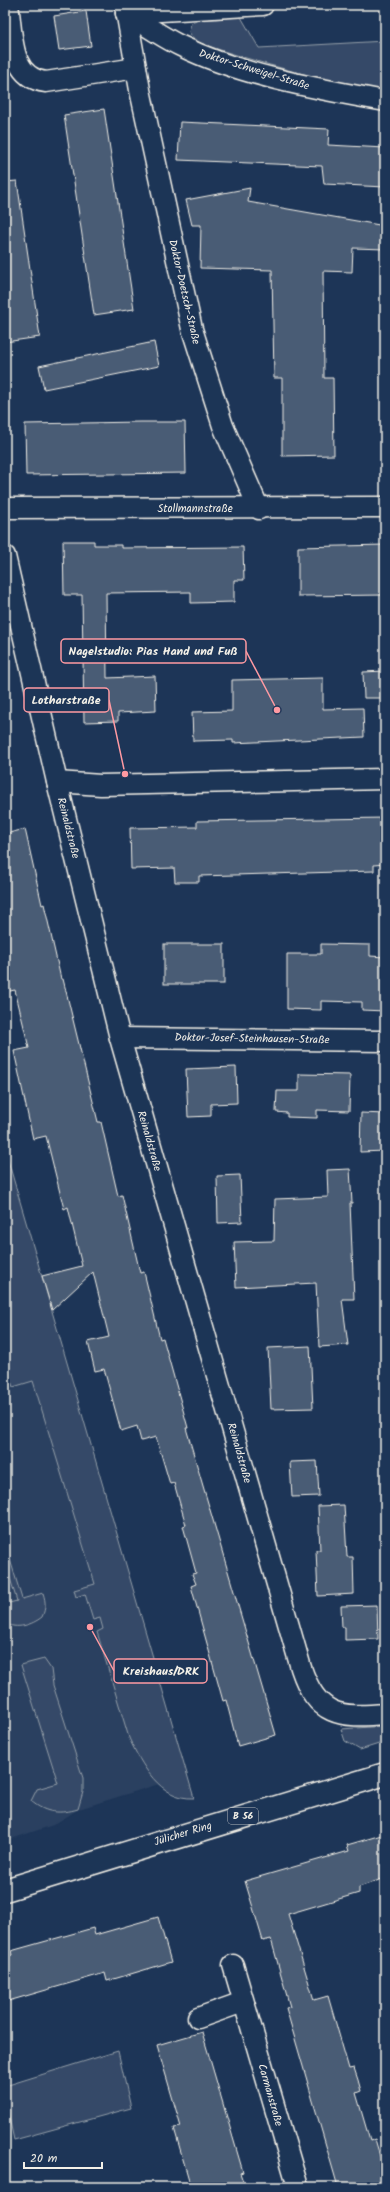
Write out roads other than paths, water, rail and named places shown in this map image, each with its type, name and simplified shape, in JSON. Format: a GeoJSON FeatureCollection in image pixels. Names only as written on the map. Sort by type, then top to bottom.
{"type":"FeatureCollection","features":[{"type":"Feature","properties":{"kind":"main road","name":"Jülicher Ring"},"geometry":{"type":"LineString","coordinates":[[5,1890],[135,1848],[385,1774]]}},
{"type":"Feature","properties":{"kind":"street"},"geometry":{"type":"LineString","coordinates":[[8,5],[16,59],[20,68],[35,81],[46,82],[136,68]]}},
{"type":"Feature","properties":{"kind":"street"},"geometry":{"type":"LineString","coordinates":[[126,9],[264,5]]}},
{"type":"Feature","properties":{"kind":"street","name":"Doktor-Doetsch-Straße"},"geometry":{"type":"LineString","coordinates":[[126,9],[136,68],[172,242],[199,355],[223,426],[259,509]]}},
{"type":"Feature","properties":{"kind":"street","name":"Doktor-Schweigel-Straße"},"geometry":{"type":"LineString","coordinates":[[126,9],[181,46],[220,62],[320,89],[385,101]]}},
{"type":"Feature","properties":{"kind":"street","name":"Stollmannstraße"},"geometry":{"type":"LineString","coordinates":[[5,508],[259,509],[385,507]]}},
{"type":"Feature","properties":{"kind":"street","name":"Reinaldstraße"},"geometry":{"type":"LineString","coordinates":[[5,556],[56,782],[120,1038],[300,1668],[313,1696],[319,1703],[332,1710],[352,1716],[385,1714]]}},
{"type":"Feature","properties":{"kind":"street"},"geometry":{"type":"LineString","coordinates":[[56,782],[101,785],[385,779]]}},
{"type":"Feature","properties":{"kind":"street","name":"Doktor-Josef-Steinhausen-Straße"},"geometry":{"type":"LineString","coordinates":[[120,1038],[385,1041]]}},
{"type":"Feature","properties":{"kind":"street","name":"Carmanstraße"},"geometry":{"type":"LineString","coordinates":[[233,1965],[298,2187]]}},
{"type":"Feature","properties":{"kind":"street"},"geometry":{"type":"LineString","coordinates":[[198,2018],[243,2002]]}},
{"type":"Feature","properties":{"kind":"place","name":"Nagelstudio: Pias Hand und Fuß"},"geometry":{"type":"Point","coordinates":[277,710]}},
{"type":"Feature","properties":{"kind":"place","name":"Lotharstraße"},"geometry":{"type":"Point","coordinates":[125,774]}},
{"type":"Feature","properties":{"kind":"place","name":"Kreishaus/DRK"},"geometry":{"type":"Point","coordinates":[90,1627]}}]}
